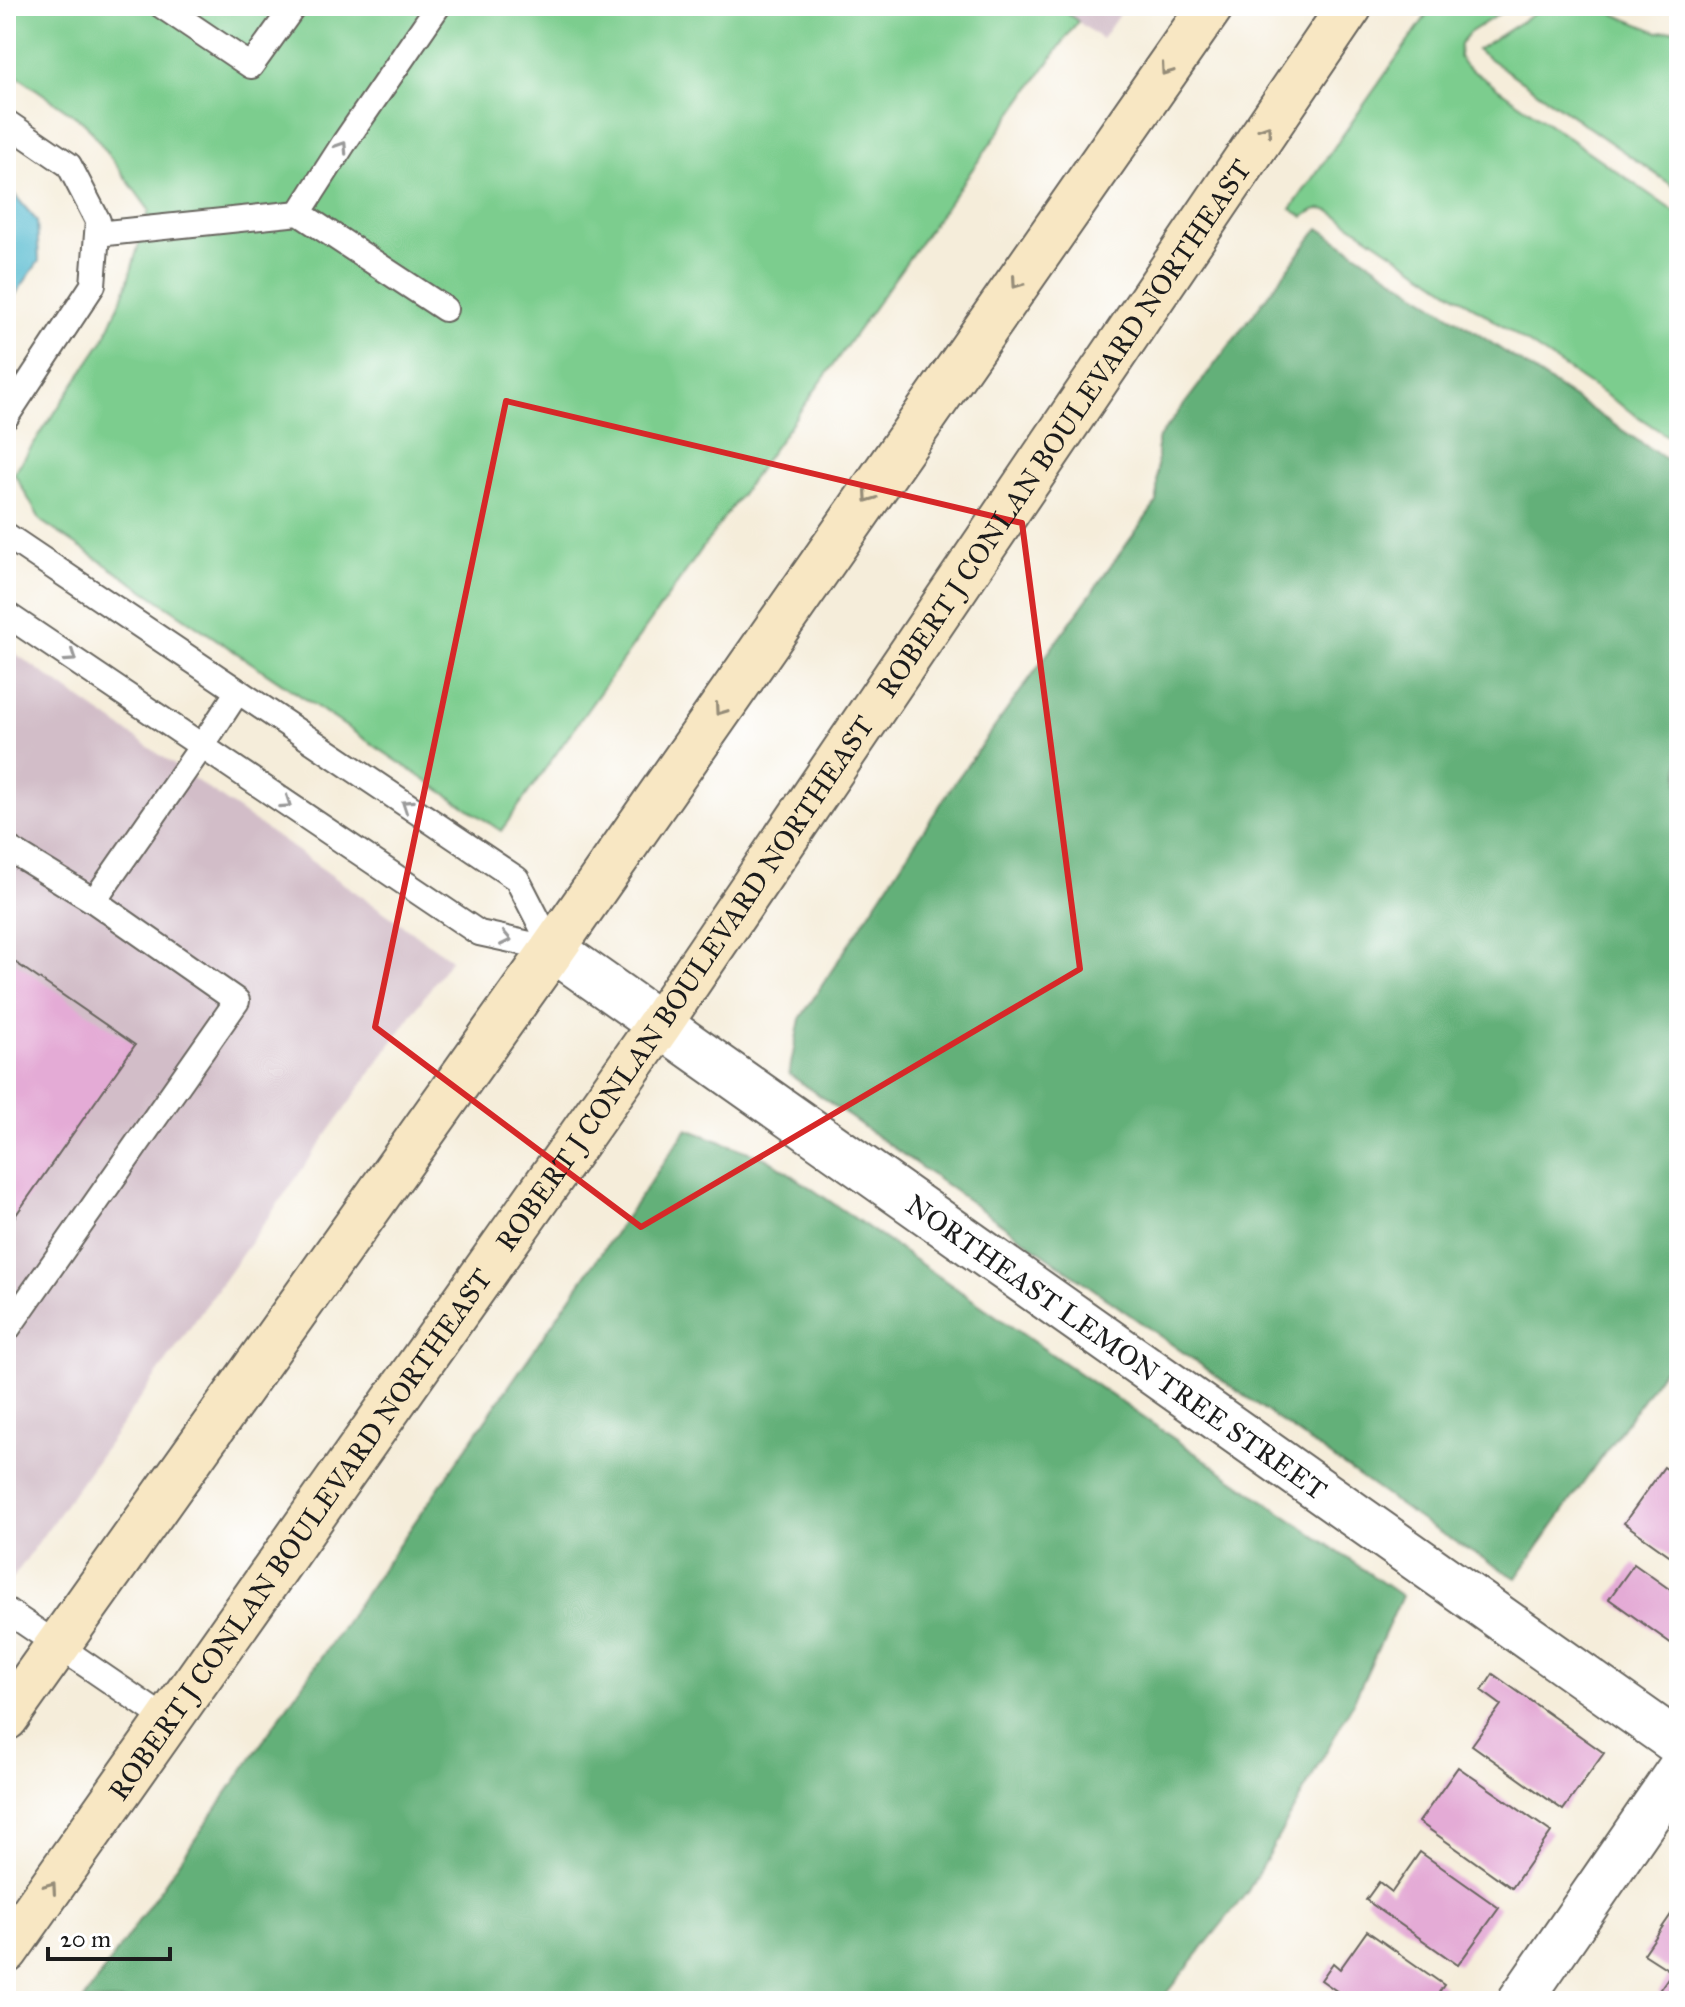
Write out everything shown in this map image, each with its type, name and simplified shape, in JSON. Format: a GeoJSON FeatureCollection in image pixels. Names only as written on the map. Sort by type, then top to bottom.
{"type":"FeatureCollection","features":[{"type":"Feature","properties":{"kind":"main road"},"geometry":{"type":"LineString","coordinates":[[6,1718],[553,949],[1211,6]]}},
{"type":"Feature","properties":{"kind":"main road","name":"ROBERT J CONLAN BOULEVARD NORTHEAST"},"geometry":{"type":"LineString","coordinates":[[6,1951],[659,1025],[1350,6]]}},
{"type":"Feature","properties":{"kind":"street","name":"NORTHEAST LEMON TREE STREET"},"geometry":{"type":"LineString","coordinates":[[553,949],[1679,1744]]}},
{"type":"Feature","properties":{"kind":"street"},"geometry":{"type":"LineString","coordinates":[[1520,2001],[1679,1770]]}},
{"type":"Feature","properties":{"kind":"lane"},"geometry":{"type":"LineString","coordinates":[[162,6],[251,66],[294,6]]}},
{"type":"Feature","properties":{"kind":"lane"},"geometry":{"type":"LineString","coordinates":[[299,213],[438,6]]}},
{"type":"Feature","properties":{"kind":"lane"},"geometry":{"type":"LineString","coordinates":[[6,122],[69,165],[98,221],[93,285],[6,417]]}},
{"type":"Feature","properties":{"kind":"lane"},"geometry":{"type":"LineString","coordinates":[[97,234],[299,213],[445,309]]}},
{"type":"Feature","properties":{"kind":"lane"},"geometry":{"type":"LineString","coordinates":[[6,535],[517,879],[553,949]]}},
{"type":"Feature","properties":{"kind":"lane"},"geometry":{"type":"LineString","coordinates":[[6,614],[479,933],[553,949]]}},
{"type":"Feature","properties":{"kind":"lane"},"geometry":{"type":"LineString","coordinates":[[94,901],[238,691]]}},
{"type":"Feature","properties":{"kind":"lane"},"geometry":{"type":"LineString","coordinates":[[6,847],[94,901],[237,1001],[6,1331]]}},
{"type":"Feature","properties":{"kind":"lane"},"geometry":{"type":"LineString","coordinates":[[6,1610],[167,1720]]}},
{"type":"Feature","properties":{"kind":"highlighted area"},"geometry":{"type":"Polygon","coordinates":[[[506,401],[1022,523],[1080,969],[641,1227],[375,1027],[506,401]]]}},
{"type":"Feature","properties":{"kind":"shaded area"},"geometry":{"type":"Polygon","coordinates":[[[1056,6],[1125,6],[1102,39],[1056,6]]]}},
{"type":"Feature","properties":{"kind":"shaded area"},"geometry":{"type":"Polygon","coordinates":[[[6,647],[451,959],[6,1588],[6,647]]]}},
{"type":"Feature","properties":{"kind":"green space"},"geometry":{"type":"Polygon","coordinates":[[[6,6],[1056,6],[1078,21],[501,831],[41,521],[14,473],[103,341],[125,291],[149,210],[86,124],[6,68],[6,6]]]}},
{"type":"Feature","properties":{"kind":"green space"},"geometry":{"type":"Polygon","coordinates":[[[1433,6],[1511,6],[1469,33],[1460,44],[1459,57],[1466,66],[1679,215],[1679,444],[1330,211],[1316,210],[1304,217],[1291,209],[1433,6]]]}},
{"type":"Feature","properties":{"kind":"green space"},"geometry":{"type":"Polygon","coordinates":[[[1546,6],[1594,6],[1658,32],[1679,29],[1679,190],[1477,50],[1546,6]]]}},
{"type":"Feature","properties":{"kind":"green space"},"geometry":{"type":"Polygon","coordinates":[[[1319,228],[1679,468],[1679,1348],[1516,1578],[1429,1526],[789,1074],[800,1019],[955,782],[1157,502],[1157,440],[1319,228]]]}},
{"type":"Feature","properties":{"kind":"green space"},"geometry":{"type":"Polygon","coordinates":[[[687,1129],[770,1160],[1402,1596],[1352,1705],[1248,1891],[1160,2001],[83,2001],[687,1129]]]}},
{"type":"Feature","properties":{"kind":"water"},"geometry":{"type":"Polygon","coordinates":[[[6,185],[37,221],[39,261],[6,308],[6,185]]]}},
{"type":"Feature","properties":{"kind":"building"},"geometry":{"type":"Polygon","coordinates":[[[6,956],[135,1045],[6,1229],[6,956]]]}},
{"type":"Feature","properties":{"kind":"building"},"geometry":{"type":"Polygon","coordinates":[[[1664,1467],[1679,1478],[1679,1562],[1624,1523],[1664,1467]]]}},
{"type":"Feature","properties":{"kind":"building"},"geometry":{"type":"Polygon","coordinates":[[[1634,1564],[1679,1596],[1679,1649],[1609,1599],[1634,1564]]]}},
{"type":"Feature","properties":{"kind":"building"},"geometry":{"type":"Polygon","coordinates":[[[1493,1674],[1604,1753],[1563,1810],[1472,1745],[1501,1705],[1482,1691],[1493,1674]]]}},
{"type":"Feature","properties":{"kind":"building"},"geometry":{"type":"Polygon","coordinates":[[[1458,1767],[1551,1832],[1512,1888],[1419,1822],[1458,1767]]]}},
{"type":"Feature","properties":{"kind":"building"},"geometry":{"type":"Polygon","coordinates":[[[1420,1852],[1499,1908],[1458,1965],[1366,1900],[1379,1882],[1392,1892],[1420,1852]]]}},
{"type":"Feature","properties":{"kind":"building"},"geometry":{"type":"Polygon","coordinates":[[[1672,1913],[1679,1917],[1679,2001],[1671,2001],[1658,1992],[1672,1972],[1644,1954],[1672,1913]]]}},
{"type":"Feature","properties":{"kind":"building"},"geometry":{"type":"Polygon","coordinates":[[[1367,1931],[1444,1985],[1433,2001],[1351,2001],[1321,1980],[1333,1963],[1340,1969],[1367,1931]]]}}]}
